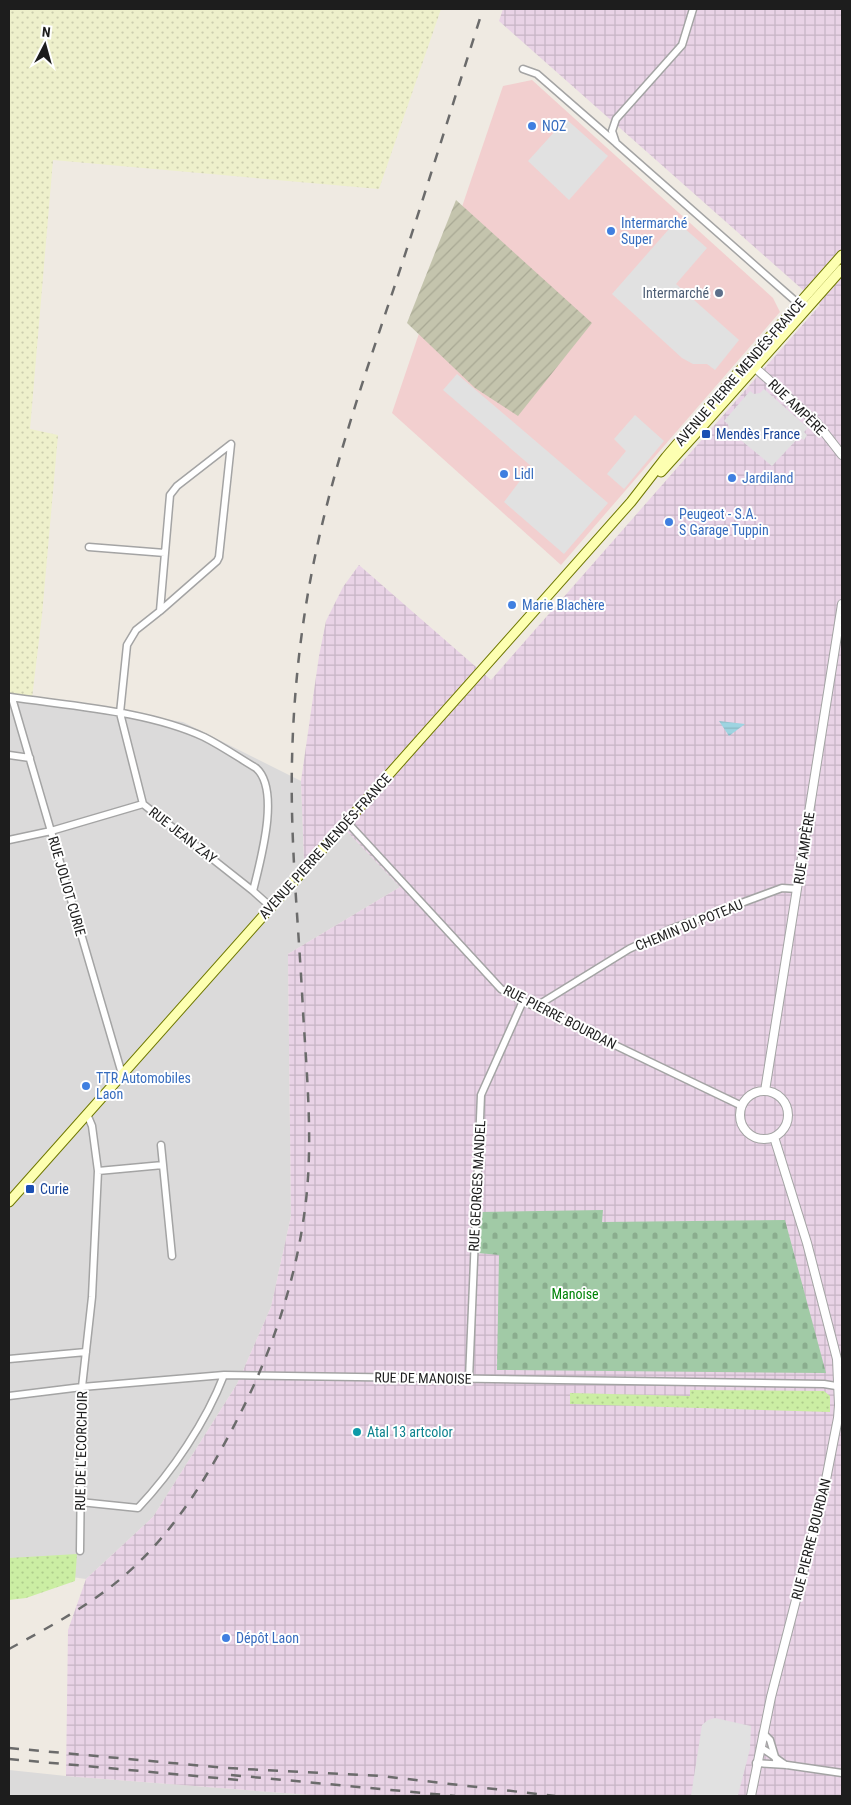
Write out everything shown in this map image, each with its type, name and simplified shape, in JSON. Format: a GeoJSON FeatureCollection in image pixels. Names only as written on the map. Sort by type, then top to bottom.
{"type":"FeatureCollection","features":[{"type":"Feature","properties":{"kind":"main road","name":"AVENUE PIERRE MENDÉS-FRANCE"},"geometry":{"type":"LineString","coordinates":[[803,307],[842,255]]}},
{"type":"Feature","properties":{"kind":"main road","name":"AVENUE PIERRE MENDÉS-FRANCE"},"geometry":{"type":"LineString","coordinates":[[9,1202],[640,490],[671,462],[803,307],[842,269]]}},
{"type":"Feature","properties":{"kind":"street"},"geometry":{"type":"LineString","coordinates":[[616,143],[612,131],[616,119],[682,45],[693,9]]}},
{"type":"Feature","properties":{"kind":"street"},"geometry":{"type":"LineString","coordinates":[[523,69],[537,74],[803,307]]}},
{"type":"Feature","properties":{"kind":"street","name":"RUE AMPÈRE"},"geometry":{"type":"LineString","coordinates":[[750,367],[818,424],[842,455]]}},
{"type":"Feature","properties":{"kind":"street"},"geometry":{"type":"LineString","coordinates":[[120,714],[127,645],[136,630],[160,611],[220,557],[231,444],[172,491],[169,501],[160,611]]}},
{"type":"Feature","properties":{"kind":"street"},"geometry":{"type":"LineString","coordinates":[[89,547],[165,553]]}},
{"type":"Feature","properties":{"kind":"street","name":"RUE AMPÈRE"},"geometry":{"type":"LineString","coordinates":[[765,1091],[842,604]]}},
{"type":"Feature","properties":{"kind":"street"},"geometry":{"type":"LineString","coordinates":[[10,697],[146,718],[204,738],[256,768],[263,774],[266,782],[268,823],[253,890]]}},
{"type":"Feature","properties":{"kind":"street","name":"RUE JOLIOT CURIE"},"geometry":{"type":"LineString","coordinates":[[10,697],[30,758],[122,1074]]}},
{"type":"Feature","properties":{"kind":"street","name":"RUE JEAN ZAY"},"geometry":{"type":"LineString","coordinates":[[120,714],[143,804],[253,890],[271,907]]}},
{"type":"Feature","properties":{"kind":"street"},"geometry":{"type":"LineString","coordinates":[[9,755],[30,758]]}},
{"type":"Feature","properties":{"kind":"street"},"geometry":{"type":"LineString","coordinates":[[9,840],[51,831],[143,804]]}},
{"type":"Feature","properties":{"kind":"street","name":"RUE PIERRE BOURDAN"},"geometry":{"type":"LineString","coordinates":[[347,822],[501,989],[523,1002],[742,1106]]}},
{"type":"Feature","properties":{"kind":"street","name":"CHEMIN DU POTEAU"},"geometry":{"type":"LineString","coordinates":[[535,1007],[629,949],[671,929],[782,888],[797,889]]}},
{"type":"Feature","properties":{"kind":"street","name":"RUE GEORGES MANDEL"},"geometry":{"type":"LineString","coordinates":[[469,1379],[481,1095],[523,1002]]}},
{"type":"Feature","properties":{"kind":"street"},"geometry":{"type":"LineString","coordinates":[[765,1091],[780,1097],[788,1113],[786,1125],[781,1132],[774,1137],[760,1139],[747,1132],[740,1120],[742,1106],[748,1097],[765,1091]]}},
{"type":"Feature","properties":{"kind":"street","name":"RUE DE L'ECORCHOIR"},"geometry":{"type":"LineString","coordinates":[[80,1551],[82,1387],[92,1297],[98,1172],[92,1126],[87,1114]]}},
{"type":"Feature","properties":{"kind":"street","name":"RUE PIERRE BOURDAN"},"geometry":{"type":"LineString","coordinates":[[751,1796],[770,1698],[823,1495],[838,1418],[840,1386],[837,1359],[807,1243],[774,1137]]}},
{"type":"Feature","properties":{"kind":"street"},"geometry":{"type":"LineString","coordinates":[[161,1145],[172,1256]]}},
{"type":"Feature","properties":{"kind":"street"},"geometry":{"type":"LineString","coordinates":[[98,1172],[163,1166]]}},
{"type":"Feature","properties":{"kind":"street"},"geometry":{"type":"LineString","coordinates":[[9,1359],[86,1352]]}},
{"type":"Feature","properties":{"kind":"street"},"geometry":{"type":"LineString","coordinates":[[80,1502],[138,1508],[180,1454],[208,1411],[224,1375]]}},
{"type":"Feature","properties":{"kind":"street","name":"RUE DE MANOISE"},"geometry":{"type":"LineString","coordinates":[[9,1396],[82,1387],[224,1375],[824,1384],[840,1386]]}},
{"type":"Feature","properties":{"kind":"street"},"geometry":{"type":"LineString","coordinates":[[763,1733],[770,1740],[776,1760]]}},
{"type":"Feature","properties":{"kind":"street"},"geometry":{"type":"LineString","coordinates":[[760,1748],[766,1750],[776,1760],[787,1765]]}},
{"type":"Feature","properties":{"kind":"street"},"geometry":{"type":"LineString","coordinates":[[756,1763],[787,1765],[842,1773]]}},
{"type":"Feature","properties":{"kind":"shaded area"},"geometry":{"type":"Polygon","coordinates":[[[9,9],[441,9],[379,189],[53,160],[30,429],[58,435],[42,615],[32,698],[9,694],[9,9]]]}},
{"type":"Feature","properties":{"kind":"shaded area"},"geometry":{"type":"Polygon","coordinates":[[[503,9],[842,9],[842,1796],[323,1796],[66,1776],[68,1630],[86,1579],[153,1517],[237,1384],[271,1307],[291,1216],[288,954],[400,887],[339,823],[304,860],[301,781],[319,656],[326,621],[343,587],[359,565],[491,680],[820,305],[499,21],[503,9]]]}},
{"type":"Feature","properties":{"kind":"shaded area"},"geometry":{"type":"Polygon","coordinates":[[[532,80],[773,298],[780,312],[561,565],[392,413],[503,86],[532,80]]]}},
{"type":"Feature","properties":{"kind":"shaded area"},"geometry":{"type":"Polygon","coordinates":[[[566,119],[608,156],[569,200],[528,161],[566,119]]]}},
{"type":"Feature","properties":{"kind":"shaded area"},"geometry":{"type":"Polygon","coordinates":[[[456,200],[592,323],[518,416],[475,388],[407,323],[456,200]]]}},
{"type":"Feature","properties":{"kind":"shaded area"},"geometry":{"type":"Polygon","coordinates":[[[676,221],[707,248],[676,284],[739,340],[715,370],[707,364],[693,364],[682,358],[612,294],[676,221]]]}},
{"type":"Feature","properties":{"kind":"shaded area"},"geometry":{"type":"Polygon","coordinates":[[[457,374],[608,503],[564,554],[504,502],[531,466],[443,390],[457,374]]]}},
{"type":"Feature","properties":{"kind":"shaded area"},"geometry":{"type":"Polygon","coordinates":[[[764,389],[808,428],[804,432],[807,435],[804,440],[799,437],[772,466],[737,437],[732,441],[726,436],[729,431],[728,424],[724,421],[750,391],[754,394],[760,393],[764,389]]]}},
{"type":"Feature","properties":{"kind":"shaded area"},"geometry":{"type":"Polygon","coordinates":[[[635,415],[664,441],[624,489],[607,474],[626,451],[614,439],[635,415]]]}},
{"type":"Feature","properties":{"kind":"shaded area"},"geometry":{"type":"Polygon","coordinates":[[[9,694],[183,722],[301,781],[304,860],[339,823],[400,887],[288,954],[291,1216],[271,1307],[237,1384],[153,1517],[86,1579],[9,1569],[9,694]]]}},
{"type":"Feature","properties":{"kind":"shaded area"},"geometry":{"type":"Polygon","coordinates":[[[715,1718],[751,1726],[750,1749],[738,1795],[691,1796],[702,1725],[708,1720],[715,1718]]]}},
{"type":"Feature","properties":{"kind":"shaded area"},"geometry":{"type":"Polygon","coordinates":[[[9,1770],[66,1776],[323,1796],[9,1796],[9,1770]]]}},
{"type":"Feature","properties":{"kind":"green space","name":"Manoise"},"geometry":{"type":"Polygon","coordinates":[[[603,1210],[602,1222],[785,1220],[826,1373],[497,1370],[499,1255],[478,1253],[480,1212],[603,1210]]]}},
{"type":"Feature","properties":{"kind":"green space"},"geometry":{"type":"Polygon","coordinates":[[[690,1390],[824,1391],[830,1396],[830,1412],[570,1404],[570,1393],[690,1396],[690,1390]]]}},
{"type":"Feature","properties":{"kind":"green space"},"geometry":{"type":"Polygon","coordinates":[[[77,1554],[75,1581],[26,1598],[9,1600],[9,1558],[77,1554]]]}},
{"type":"Feature","properties":{"kind":"water"},"geometry":{"type":"Polygon","coordinates":[[[719,721],[745,724],[729,736],[719,721]]]}},
{"type":"Feature","properties":{"kind":"railway"},"geometry":{"type":"LineString","coordinates":[[9,1649],[79,1609],[123,1577],[144,1558],[180,1515],[224,1445],[249,1396],[270,1346],[287,1295],[300,1243],[309,1165],[308,1088],[292,792],[294,707],[304,618],[320,532],[342,448],[483,9]]}},
{"type":"Feature","properties":{"kind":"railway"},"geometry":{"type":"LineString","coordinates":[[9,1748],[226,1768],[381,1776],[555,1796]]}},
{"type":"Feature","properties":{"kind":"railway"},"geometry":{"type":"LineString","coordinates":[[9,1759],[239,1780]]}},
{"type":"Feature","properties":{"kind":"railway"},"geometry":{"type":"LineString","coordinates":[[231,1775],[455,1796]]}},
{"type":"Feature","properties":{"kind":"place","name":"NOZ"},"geometry":{"type":"Point","coordinates":[532,126]}},
{"type":"Feature","properties":{"kind":"place","name":"Intermarché Super"},"geometry":{"type":"Point","coordinates":[611,231]}},
{"type":"Feature","properties":{"kind":"place","name":"Intermarché"},"geometry":{"type":"Point","coordinates":[719,293]}},
{"type":"Feature","properties":{"kind":"place","name":"Mendès France"},"geometry":{"type":"Point","coordinates":[706,434]}},
{"type":"Feature","properties":{"kind":"place","name":"Lidl"},"geometry":{"type":"Point","coordinates":[504,474]}},
{"type":"Feature","properties":{"kind":"place","name":"Jardiland"},"geometry":{"type":"Point","coordinates":[732,478]}},
{"type":"Feature","properties":{"kind":"place","name":"Peugeot - S.A. S Garage Tuppin"},"geometry":{"type":"Point","coordinates":[669,522]}},
{"type":"Feature","properties":{"kind":"place","name":"Marie Blachère"},"geometry":{"type":"Point","coordinates":[512,605]}},
{"type":"Feature","properties":{"kind":"place","name":"TTR Automobiles Laon"},"geometry":{"type":"Point","coordinates":[86,1086]}},
{"type":"Feature","properties":{"kind":"place","name":"Curie"},"geometry":{"type":"Point","coordinates":[30,1189]}},
{"type":"Feature","properties":{"kind":"place","name":"Atal 13 artcolor"},"geometry":{"type":"Point","coordinates":[357,1432]}},
{"type":"Feature","properties":{"kind":"place","name":"Dépôt Laon"},"geometry":{"type":"Point","coordinates":[226,1638]}}]}
